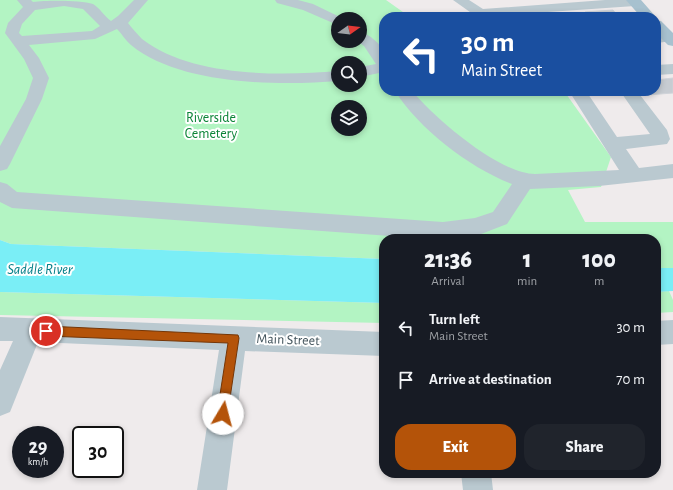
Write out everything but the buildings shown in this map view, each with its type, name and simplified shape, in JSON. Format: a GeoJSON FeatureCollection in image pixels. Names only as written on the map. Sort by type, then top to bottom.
{"type":"FeatureCollection","features":[{"type":"Feature","properties":{"kind":"main road"},"geometry":{"type":"LineString","coordinates":[[634,1],[644,12]]}},
{"type":"Feature","properties":{"kind":"street"},"geometry":{"type":"LineString","coordinates":[[20,41],[95,35],[116,24],[141,0]]}},
{"type":"Feature","properties":{"kind":"street"},"geometry":{"type":"LineString","coordinates":[[282,0],[308,7],[331,17]]}},
{"type":"Feature","properties":{"kind":"street"},"geometry":{"type":"LineString","coordinates":[[460,0],[478,12]]}},
{"type":"Feature","properties":{"kind":"street"},"geometry":{"type":"LineString","coordinates":[[0,164],[34,99],[41,78],[20,41],[12,33],[15,23],[27,3],[73,1],[87,6],[104,24],[116,24],[148,50],[178,63],[199,69],[265,78],[311,79],[331,77]]}},
{"type":"Feature","properties":{"kind":"street"},"geometry":{"type":"LineString","coordinates":[[516,12],[634,1]]}},
{"type":"Feature","properties":{"kind":"street"},"geometry":{"type":"LineString","coordinates":[[572,7],[577,12]]}},
{"type":"Feature","properties":{"kind":"street"},"geometry":{"type":"LineString","coordinates":[[367,41],[379,58]]}},
{"type":"Feature","properties":{"kind":"street"},"geometry":{"type":"LineString","coordinates":[[367,70],[379,66]]}},
{"type":"Feature","properties":{"kind":"street"},"geometry":{"type":"LineString","coordinates":[[661,70],[673,69]]}},
{"type":"Feature","properties":{"kind":"street"},"geometry":{"type":"LineString","coordinates":[[407,96],[426,117],[462,147],[495,168],[525,181],[634,176],[673,171]]}},
{"type":"Feature","properties":{"kind":"street"},"geometry":{"type":"LineString","coordinates":[[580,96],[634,176]]}},
{"type":"Feature","properties":{"kind":"street"},"geometry":{"type":"LineString","coordinates":[[612,144],[661,139],[661,135],[632,96]]}},
{"type":"Feature","properties":{"kind":"street"},"geometry":{"type":"LineString","coordinates":[[0,190],[12,200],[443,231],[476,227],[500,218],[525,181]]}},
{"type":"Feature","properties":{"kind":"street","name":"Main Street"},"geometry":{"type":"LineString","coordinates":[[0,330],[379,344]]}},
{"type":"Feature","properties":{"kind":"street"},"geometry":{"type":"LineString","coordinates":[[0,402],[30,331]]}},
{"type":"Feature","properties":{"kind":"street"},"geometry":{"type":"LineString","coordinates":[[661,333],[673,332]]}},
{"type":"Feature","properties":{"kind":"street"},"geometry":{"type":"LineString","coordinates":[[212,490],[234,338]]}},
{"type":"Feature","properties":{"kind":"street"},"geometry":{"type":"LineString","coordinates":[[477,478],[478,490]]}},
{"type":"Feature","properties":{"kind":"green space","name":"Riverside Cemetery"},"geometry":{"type":"Polygon","coordinates":[[[0,0],[386,0],[403,12],[379,12],[379,96],[568,96],[611,157],[601,187],[568,190],[585,222],[673,222],[673,268],[661,268],[661,234],[379,234],[379,259],[11,244],[0,240],[0,0]]]}},
{"type":"Feature","properties":{"kind":"green space"},"geometry":{"type":"Polygon","coordinates":[[[669,291],[673,300],[673,312],[661,313],[661,292],[669,291]]]}},
{"type":"Feature","properties":{"kind":"green space"},"geometry":{"type":"Polygon","coordinates":[[[0,292],[379,303],[379,323],[0,315],[0,292]]]}},
{"type":"Feature","properties":{"kind":"water","name":"Saddle River"},"geometry":{"type":"Polygon","coordinates":[[[0,240],[11,244],[379,259],[379,303],[0,292],[0,240]]]}},
{"type":"Feature","properties":{"kind":"water"},"geometry":{"type":"Polygon","coordinates":[[[661,268],[673,268],[673,291],[661,292],[661,268]]]}},
{"type":"Feature","properties":{"kind":"route"},"geometry":{"type":"LineString","coordinates":[[46,331],[234,338],[223,414]]}}]}
